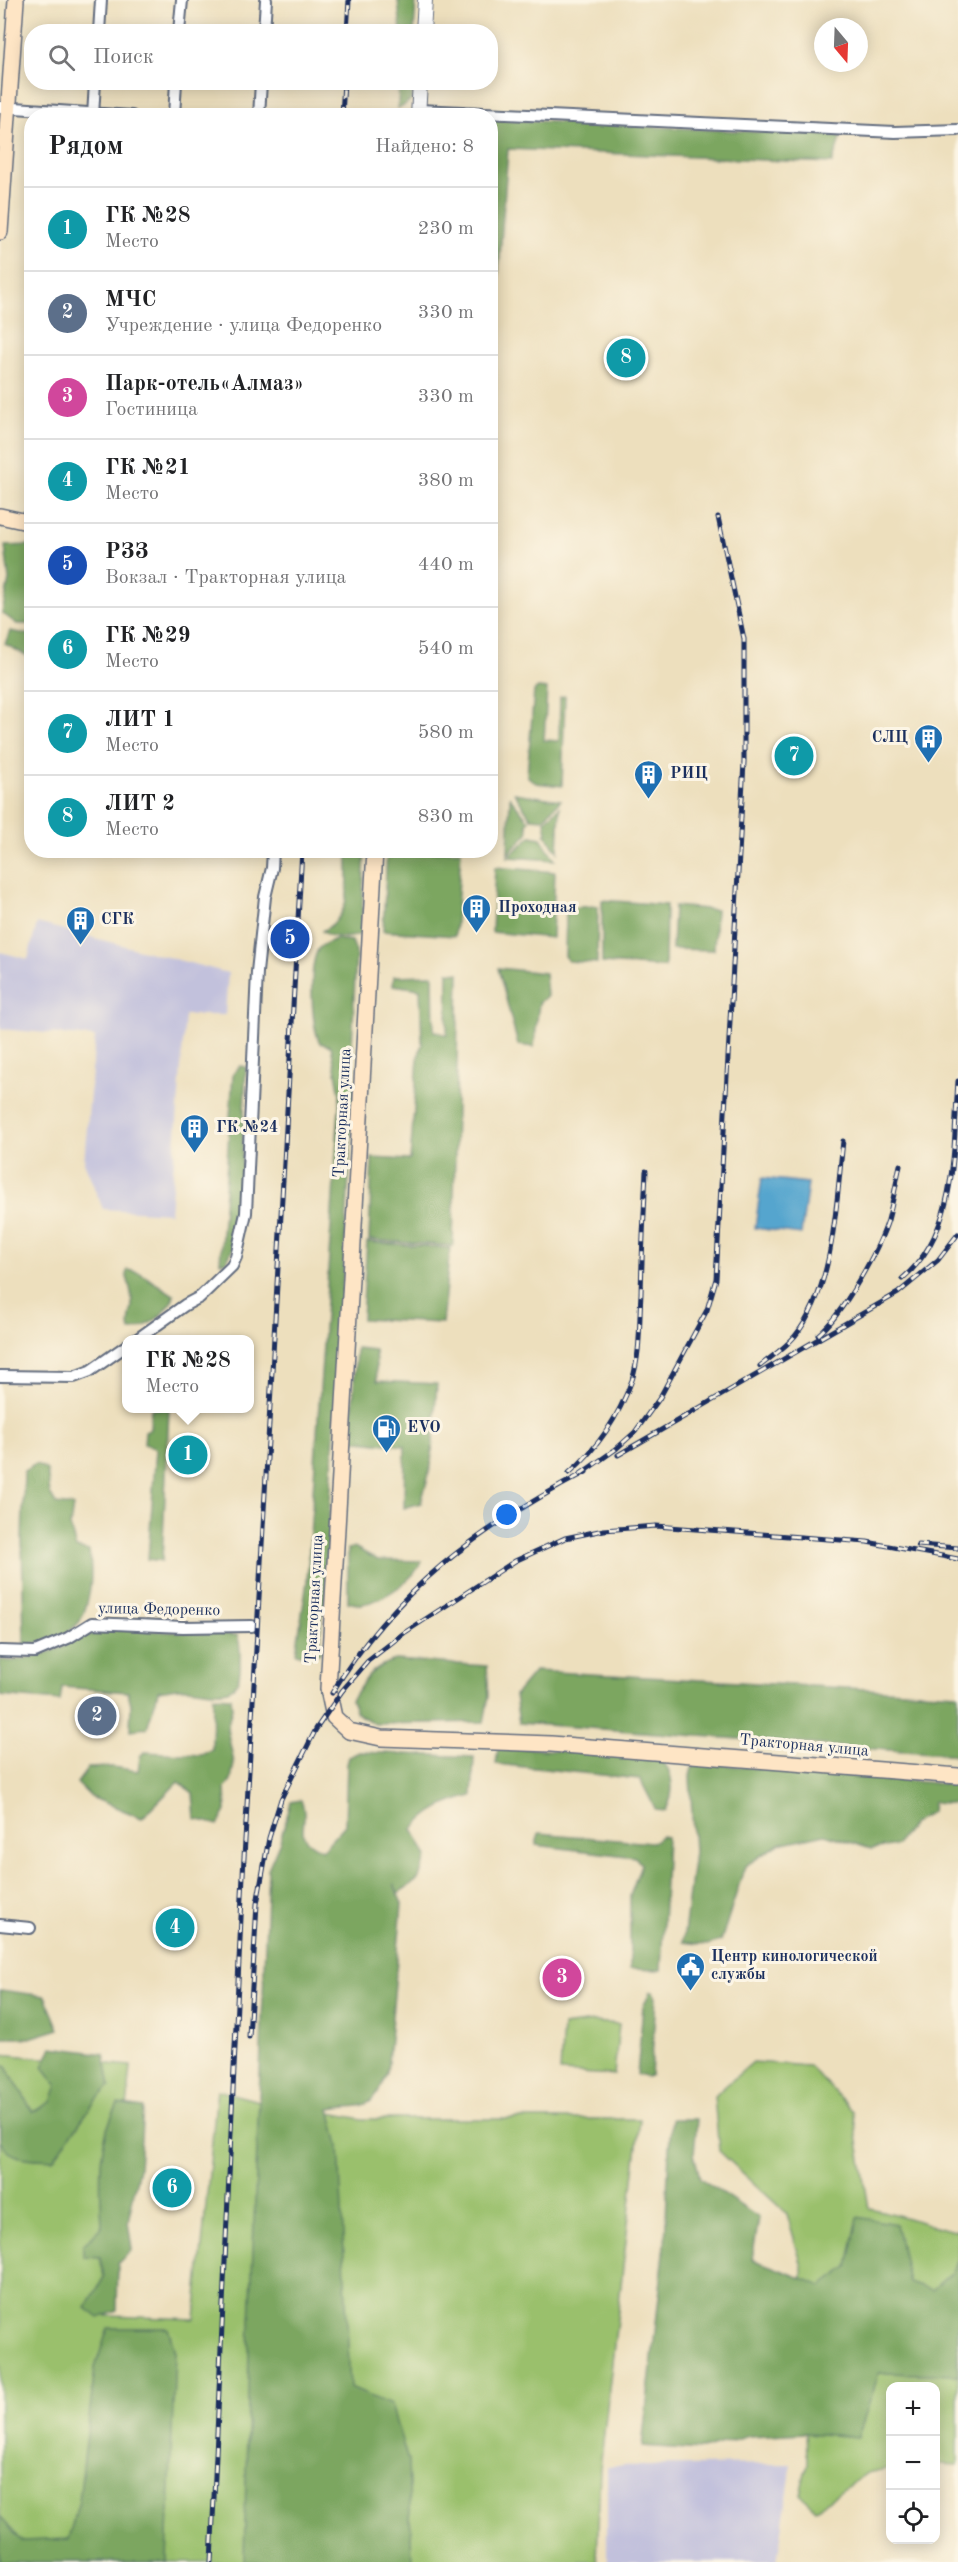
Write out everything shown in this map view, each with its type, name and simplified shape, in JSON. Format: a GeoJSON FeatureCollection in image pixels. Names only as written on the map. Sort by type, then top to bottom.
{"type":"FeatureCollection","features":[{"type":"Feature","properties":{"kind":"main road"},"geometry":{"type":"LineString","coordinates":[[0,232],[4,107],[16,0]]}},
{"type":"Feature","properties":{"kind":"main road"},"geometry":{"type":"LineString","coordinates":[[0,516],[24,521]]}},
{"type":"Feature","properties":{"kind":"main road","name":"Тракторная улица"},"geometry":{"type":"LineString","coordinates":[[375,858],[328,1689],[334,1717],[349,1731],[381,1738],[551,1744],[958,1776]]}},
{"type":"Feature","properties":{"kind":"street"},"geometry":{"type":"LineString","coordinates":[[100,24],[101,0]]}},
{"type":"Feature","properties":{"kind":"street"},"geometry":{"type":"LineString","coordinates":[[180,24],[182,0]]}},
{"type":"Feature","properties":{"kind":"street"},"geometry":{"type":"LineString","coordinates":[[264,24],[266,0]]}},
{"type":"Feature","properties":{"kind":"street"},"geometry":{"type":"LineString","coordinates":[[424,24],[425,0]]}},
{"type":"Feature","properties":{"kind":"street"},"geometry":{"type":"LineString","coordinates":[[93,108],[94,90]]}},
{"type":"Feature","properties":{"kind":"street"},"geometry":{"type":"LineString","coordinates":[[174,108],[176,90]]}},
{"type":"Feature","properties":{"kind":"street"},"geometry":{"type":"LineString","coordinates":[[259,108],[261,90]]}},
{"type":"Feature","properties":{"kind":"street"},"geometry":{"type":"LineString","coordinates":[[418,108],[419,90]]}},
{"type":"Feature","properties":{"kind":"street"},"geometry":{"type":"LineString","coordinates":[[4,107],[24,109]]}},
{"type":"Feature","properties":{"kind":"street"},"geometry":{"type":"LineString","coordinates":[[498,116],[895,132],[958,130]]}},
{"type":"Feature","properties":{"kind":"street"},"geometry":{"type":"LineString","coordinates":[[143,1335],[179,1308],[200,1297],[232,1266],[236,1257],[246,1212],[257,972],[272,858]]}},
{"type":"Feature","properties":{"kind":"street"},"geometry":{"type":"LineString","coordinates":[[0,1376],[74,1377],[90,1371],[122,1349]]}},
{"type":"Feature","properties":{"kind":"street","name":"улица Федоренко"},"geometry":{"type":"LineString","coordinates":[[0,1651],[35,1652],[68,1638],[92,1623],[183,1627],[252,1626]]}},
{"type":"Feature","properties":{"kind":"street"},"geometry":{"type":"LineString","coordinates":[[0,1925],[30,1928]]}},
{"type":"Feature","properties":{"kind":"shaded area","name":"СГК"},"geometry":{"type":"Polygon","coordinates":[[[37,923],[228,973],[225,1015],[185,1015],[170,1213],[103,1209],[84,1162],[95,1037],[0,1029],[0,952],[28,959],[37,923]]]}},
{"type":"Feature","properties":{"kind":"shaded area"},"geometry":{"type":"Polygon","coordinates":[[[792,2464],[777,2562],[607,2562],[607,2466],[792,2464]]]}},
{"type":"Feature","properties":{"kind":"green space"},"geometry":{"type":"Polygon","coordinates":[[[398,0],[416,0],[414,24],[400,24],[398,0]]]}},
{"type":"Feature","properties":{"kind":"green space"},"geometry":{"type":"Polygon","coordinates":[[[399,90],[412,90],[412,99],[398,108],[399,90]]]}},
{"type":"Feature","properties":{"kind":"green space"},"geometry":{"type":"Polygon","coordinates":[[[498,119],[841,136],[832,163],[508,149],[498,281],[498,119]]]}},
{"type":"Feature","properties":{"kind":"green space"},"geometry":{"type":"Polygon","coordinates":[[[24,545],[24,624],[17,624],[2,613],[9,580],[5,546],[24,545]]]}},
{"type":"Feature","properties":{"kind":"green space"},"geometry":{"type":"Polygon","coordinates":[[[10,631],[24,634],[24,654],[5,644],[10,631]]]}},
{"type":"Feature","properties":{"kind":"green space"},"geometry":{"type":"Polygon","coordinates":[[[538,688],[547,689],[544,740],[559,741],[560,697],[565,696],[562,786],[536,783],[527,776],[534,691],[538,688]]]}},
{"type":"Feature","properties":{"kind":"green space"},"geometry":{"type":"Polygon","coordinates":[[[514,793],[561,800],[543,819],[531,818],[514,793]]]}},
{"type":"Feature","properties":{"kind":"green space"},"geometry":{"type":"Polygon","coordinates":[[[510,797],[529,821],[527,823],[528,833],[508,854],[510,797]]]}},
{"type":"Feature","properties":{"kind":"green space"},"geometry":{"type":"Polygon","coordinates":[[[560,807],[558,852],[545,834],[547,833],[545,821],[560,807]]]}},
{"type":"Feature","properties":{"kind":"green space"},"geometry":{"type":"Polygon","coordinates":[[[531,836],[541,838],[555,860],[508,857],[531,836]]]}},
{"type":"Feature","properties":{"kind":"green space"},"geometry":{"type":"Polygon","coordinates":[[[348,858],[365,858],[361,933],[352,937],[330,935],[322,931],[339,916],[347,897],[348,858]]]}},
{"type":"Feature","properties":{"kind":"green space"},"geometry":{"type":"Polygon","coordinates":[[[387,858],[461,858],[455,936],[383,931],[387,858]]]}},
{"type":"Feature","properties":{"kind":"green space"},"geometry":{"type":"Polygon","coordinates":[[[495,867],[555,872],[552,938],[492,932],[495,867]]]}},
{"type":"Feature","properties":{"kind":"green space"},"geometry":{"type":"Polygon","coordinates":[[[602,900],[666,905],[665,967],[602,963],[602,900]]]}},
{"type":"Feature","properties":{"kind":"green space"},"geometry":{"type":"Polygon","coordinates":[[[598,906],[597,963],[568,961],[565,956],[566,911],[578,907],[598,906]]]}},
{"type":"Feature","properties":{"kind":"green space"},"geometry":{"type":"Polygon","coordinates":[[[674,906],[716,910],[714,950],[672,949],[674,906]]]}},
{"type":"Feature","properties":{"kind":"green space"},"geometry":{"type":"Polygon","coordinates":[[[336,939],[352,941],[356,952],[351,1070],[354,1089],[324,1608],[321,1618],[321,1651],[311,1657],[296,1653],[307,1581],[340,1094],[331,1046],[320,1043],[314,1023],[312,980],[313,967],[319,948],[336,939]]]}},
{"type":"Feature","properties":{"kind":"green space"},"geometry":{"type":"Polygon","coordinates":[[[498,968],[545,973],[547,996],[539,1003],[534,1047],[518,1045],[498,968]]]}},
{"type":"Feature","properties":{"kind":"green space"},"geometry":{"type":"Polygon","coordinates":[[[448,972],[459,973],[453,1246],[369,1240],[372,1158],[410,1160],[418,1058],[422,1044],[420,989],[393,985],[394,976],[433,975],[434,1031],[447,1035],[448,972]]]}},
{"type":"Feature","properties":{"kind":"green space"},"geometry":{"type":"Polygon","coordinates":[[[240,1066],[246,1067],[241,1183],[233,1248],[226,1262],[220,1262],[233,1074],[240,1066]]]}},
{"type":"Feature","properties":{"kind":"green space"},"geometry":{"type":"Polygon","coordinates":[[[367,1242],[450,1248],[442,1323],[362,1319],[367,1242]]]}},
{"type":"Feature","properties":{"kind":"green space"},"geometry":{"type":"Polygon","coordinates":[[[128,1270],[140,1273],[174,1295],[168,1307],[157,1318],[130,1331],[132,1303],[126,1274],[128,1270]]]}},
{"type":"Feature","properties":{"kind":"green space"},"geometry":{"type":"Polygon","coordinates":[[[356,1348],[375,1350],[377,1381],[437,1384],[431,1466],[421,1503],[404,1508],[405,1446],[351,1440],[356,1348]]]}},
{"type":"Feature","properties":{"kind":"green space"},"geometry":{"type":"Polygon","coordinates":[[[151,1413],[169,1413],[162,1561],[148,1559],[156,1449],[144,1444],[145,1431],[150,1429],[151,1413]]]}},
{"type":"Feature","properties":{"kind":"green space"},"geometry":{"type":"Polygon","coordinates":[[[36,1464],[47,1470],[50,1494],[56,1504],[73,1506],[70,1526],[76,1548],[89,1551],[91,1578],[87,1605],[76,1626],[54,1638],[24,1645],[22,1541],[24,1471],[36,1464]]]}},
{"type":"Feature","properties":{"kind":"green space"},"geometry":{"type":"Polygon","coordinates":[[[354,1547],[378,1560],[422,1561],[405,1582],[388,1594],[370,1602],[355,1604],[348,1602],[348,1549],[354,1547]]]}},
{"type":"Feature","properties":{"kind":"green space"},"geometry":{"type":"Polygon","coordinates":[[[116,1629],[237,1635],[240,1655],[239,1675],[236,1683],[224,1691],[176,1688],[158,1691],[147,1728],[130,1730],[131,1704],[128,1692],[62,1687],[60,1701],[0,1696],[0,1660],[13,1661],[40,1655],[61,1648],[78,1637],[116,1629]]]}},
{"type":"Feature","properties":{"kind":"green space"},"geometry":{"type":"Polygon","coordinates":[[[395,1660],[487,1666],[489,1696],[484,1722],[375,1724],[356,1713],[351,1700],[365,1680],[380,1666],[395,1660]]]}},
{"type":"Feature","properties":{"kind":"green space"},"geometry":{"type":"Polygon","coordinates":[[[535,1671],[958,1694],[958,1755],[519,1723],[515,1695],[535,1671]]]}},
{"type":"Feature","properties":{"kind":"green space"},"geometry":{"type":"Polygon","coordinates":[[[213,1696],[231,1697],[232,1708],[227,1729],[234,1763],[231,1780],[225,1788],[226,1811],[218,1825],[195,1819],[193,1793],[178,1782],[142,1818],[91,1797],[77,1783],[88,1768],[112,1767],[138,1771],[140,1757],[144,1752],[202,1755],[212,1749],[213,1696]]]}},
{"type":"Feature","properties":{"kind":"green space"},"geometry":{"type":"Polygon","coordinates":[[[498,1746],[660,1759],[669,1770],[671,1777],[671,1798],[665,1811],[656,1810],[640,1779],[496,1764],[498,1746]]]}},
{"type":"Feature","properties":{"kind":"green space"},"geometry":{"type":"Polygon","coordinates":[[[359,1752],[474,1757],[472,1796],[440,1808],[413,1829],[427,1857],[418,1880],[398,1893],[394,1884],[402,1904],[387,2073],[377,2095],[366,2104],[330,2109],[339,2145],[350,2388],[391,2405],[408,2461],[412,2562],[244,2562],[249,2350],[268,1869],[280,1841],[291,1802],[301,1800],[304,1809],[303,1834],[306,1839],[322,1850],[345,1825],[347,1764],[349,1757],[359,1752]]]}},
{"type":"Feature","properties":{"kind":"green space"},"geometry":{"type":"Polygon","coordinates":[[[700,1763],[958,1785],[958,1804],[933,1802],[932,1811],[911,1825],[897,1845],[871,1849],[825,1834],[779,1844],[745,1866],[721,1941],[707,1945],[683,1942],[694,1852],[690,1776],[692,1768],[700,1763]]]}},
{"type":"Feature","properties":{"kind":"green space"},"geometry":{"type":"Polygon","coordinates":[[[539,1833],[651,1843],[661,1836],[667,1837],[661,1970],[630,1969],[630,1896],[641,1864],[635,1857],[536,1845],[539,1833]]]}},
{"type":"Feature","properties":{"kind":"green space"},"geometry":{"type":"Polygon","coordinates":[[[0,1990],[45,1996],[59,2029],[30,2038],[0,2038],[0,1990]]]}},
{"type":"Feature","properties":{"kind":"green space"},"geometry":{"type":"Polygon","coordinates":[[[650,1992],[653,1992],[656,1997],[651,2075],[647,2077],[637,2075],[643,2006],[650,1992]]]}},
{"type":"Feature","properties":{"kind":"green space"},"geometry":{"type":"Polygon","coordinates":[[[593,2022],[619,2024],[614,2075],[560,2072],[563,2026],[593,2022]]]}},
{"type":"Feature","properties":{"kind":"green space"},"geometry":{"type":"Polygon","coordinates":[[[52,2047],[104,2054],[110,2086],[96,2100],[53,2160],[16,2156],[4,2148],[0,2141],[0,2065],[7,2067],[33,2112],[51,2102],[57,2085],[43,2067],[52,2047]]]}},
{"type":"Feature","properties":{"kind":"green space"},"geometry":{"type":"Polygon","coordinates":[[[0,2054],[131,2066],[107,2316],[195,2319],[217,2090],[301,2112],[330,2113],[362,2119],[640,2119],[600,2468],[597,2562],[0,2562],[0,2054]]]}},
{"type":"Feature","properties":{"kind":"green space"},"geometry":{"type":"Polygon","coordinates":[[[753,2062],[809,2066],[853,2111],[869,2208],[945,2229],[956,2231],[958,2228],[958,2465],[940,2464],[940,2382],[886,2382],[886,2469],[867,2473],[815,2509],[800,2495],[807,2463],[802,2266],[787,2214],[719,2151],[714,2096],[753,2062]]]}},
{"type":"Feature","properties":{"kind":"green space"},"geometry":{"type":"Polygon","coordinates":[[[118,2104],[143,2108],[139,2168],[128,2221],[132,2250],[118,2263],[117,2311],[99,2318],[86,2308],[104,2277],[100,2257],[83,2256],[83,2245],[102,2226],[100,2179],[103,2148],[111,2118],[118,2104]]]}},
{"type":"Feature","properties":{"kind":"green space"},"geometry":{"type":"Polygon","coordinates":[[[672,2119],[697,2119],[694,2154],[700,2178],[759,2218],[752,2259],[822,2286],[848,2267],[858,2217],[896,2224],[909,2282],[932,2290],[952,2272],[958,2260],[958,2375],[879,2373],[858,2437],[805,2433],[749,2436],[702,2450],[642,2446],[665,2244],[672,2119]]]}},
{"type":"Feature","properties":{"kind":"green space"},"geometry":{"type":"Polygon","coordinates":[[[108,2328],[168,2328],[175,2352],[167,2562],[0,2562],[0,2517],[22,2541],[68,2539],[79,2501],[95,2368],[108,2328]]]}},
{"type":"Feature","properties":{"kind":"water"},"geometry":{"type":"Polygon","coordinates":[[[762,1178],[808,1183],[801,1234],[755,1228],[762,1178]]]}},
{"type":"Feature","properties":{"kind":"railway"},"geometry":{"type":"LineString","coordinates":[[348,24],[349,0]]}},
{"type":"Feature","properties":{"kind":"railway"},"geometry":{"type":"LineString","coordinates":[[342,108],[344,90]]}},
{"type":"Feature","properties":{"kind":"railway"},"geometry":{"type":"LineString","coordinates":[[579,1475],[616,1449],[635,1432],[659,1399],[707,1310],[716,1279],[744,762],[744,639],[718,517]]}},
{"type":"Feature","properties":{"kind":"railway"},"geometry":{"type":"LineString","coordinates":[[211,2562],[243,1875],[302,858]]}},
{"type":"Feature","properties":{"kind":"railway"},"geometry":{"type":"LineString","coordinates":[[902,1279],[920,1260],[934,1238],[943,1214],[953,1161],[958,1081]]}},
{"type":"Feature","properties":{"kind":"railway"},"geometry":{"type":"LineString","coordinates":[[760,1366],[795,1336],[808,1316],[818,1293],[831,1243],[843,1141]]}},
{"type":"Feature","properties":{"kind":"railway"},"geometry":{"type":"LineString","coordinates":[[818,1335],[838,1313],[859,1281],[876,1248],[888,1220],[900,1165]]}},
{"type":"Feature","properties":{"kind":"railway"},"geometry":{"type":"LineString","coordinates":[[569,1473],[606,1431],[621,1406],[635,1370],[639,1337],[646,1171]]}},
{"type":"Feature","properties":{"kind":"railway"},"geometry":{"type":"LineString","coordinates":[[618,1455],[898,1293],[938,1260],[958,1234]]}},
{"type":"Feature","properties":{"kind":"railway"},"geometry":{"type":"LineString","coordinates":[[332,1693],[356,1656],[383,1623],[442,1564],[510,1515],[586,1472]]}},
{"type":"Feature","properties":{"kind":"railway"},"geometry":{"type":"LineString","coordinates":[[249,2037],[257,1904],[269,1838],[281,1799],[316,1729],[342,1691],[368,1661],[404,1633],[515,1561],[565,1538],[604,1530],[656,1526],[867,1542],[958,1559]]}},
{"type":"Feature","properties":{"kind":"railway"},"geometry":{"type":"LineString","coordinates":[[918,1545],[958,1548]]}},
{"type":"Feature","properties":{"kind":"place","name":"ЛИТ 2"},"geometry":{"type":"Point","coordinates":[626,358]}},
{"type":"Feature","properties":{"kind":"place","name":"ЛИТ 1"},"geometry":{"type":"Point","coordinates":[794,756]}},
{"type":"Feature","properties":{"kind":"place","name":"СЛЦ"},"geometry":{"type":"Point","coordinates":[929,764]}},
{"type":"Feature","properties":{"kind":"place","name":"РИЦ"},"geometry":{"type":"Point","coordinates":[649,800]}},
{"type":"Feature","properties":{"kind":"place","name":"Проходная"},"geometry":{"type":"Point","coordinates":[477,934]}},
{"type":"Feature","properties":{"kind":"place","name":"РЗЗ"},"geometry":{"type":"Point","coordinates":[290,939]}},
{"type":"Feature","properties":{"kind":"place","name":"СГК"},"geometry":{"type":"Point","coordinates":[80,946]}},
{"type":"Feature","properties":{"kind":"place","name":"ГК №24"},"geometry":{"type":"Point","coordinates":[195,1154]}},
{"type":"Feature","properties":{"kind":"place","name":"EVO"},"geometry":{"type":"Point","coordinates":[386,1454]}},
{"type":"Feature","properties":{"kind":"place","name":"ГК №28"},"geometry":{"type":"Point","coordinates":[188,1455]}},
{"type":"Feature","properties":{"kind":"place","name":"МЧС"},"geometry":{"type":"Point","coordinates":[97,1716]}},
{"type":"Feature","properties":{"kind":"place","name":"ГК №21"},"geometry":{"type":"Point","coordinates":[175,1928]}},
{"type":"Feature","properties":{"kind":"place","name":"Парк-отель«Алмаз»"},"geometry":{"type":"Point","coordinates":[562,1978]}},
{"type":"Feature","properties":{"kind":"place","name":"Центр кинологической службы"},"geometry":{"type":"Point","coordinates":[690,1992]}},
{"type":"Feature","properties":{"kind":"place","name":"ГК №29"},"geometry":{"type":"Point","coordinates":[172,2188]}}]}
